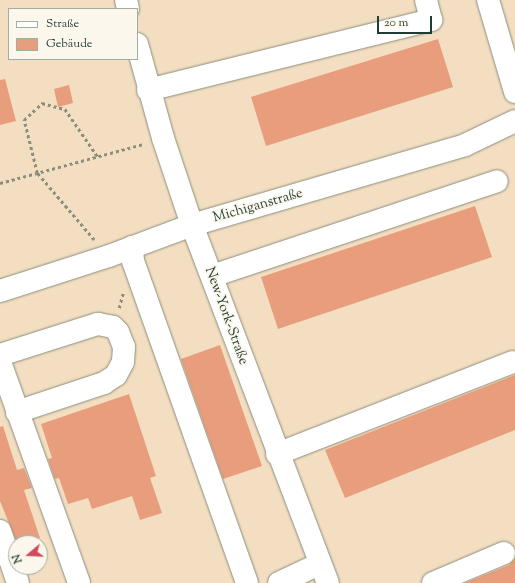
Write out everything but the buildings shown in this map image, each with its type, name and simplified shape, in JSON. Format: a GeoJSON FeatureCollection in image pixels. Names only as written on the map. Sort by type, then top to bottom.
{"type":"FeatureCollection","features":[{"type":"Feature","properties":{"kind":"street"},"geometry":{"type":"LineString","coordinates":[[148,90],[431,20],[426,0]]}},
{"type":"Feature","properties":{"kind":"street"},"geometry":{"type":"LineString","coordinates":[[488,0],[515,92]]}},
{"type":"Feature","properties":{"kind":"street","name":"New-York-Straße"},"geometry":{"type":"LineString","coordinates":[[138,48],[148,90],[192,225],[277,454],[324,574]]}},
{"type":"Feature","properties":{"kind":"street","name":"Michiganstraße"},"geometry":{"type":"LineString","coordinates":[[0,291],[109,256],[192,225],[465,145],[515,121]]}},
{"type":"Feature","properties":{"kind":"street"},"geometry":{"type":"LineString","coordinates":[[212,276],[497,181]]}},
{"type":"Feature","properties":{"kind":"street"},"geometry":{"type":"LineString","coordinates":[[132,247],[133,261],[247,583]]}},
{"type":"Feature","properties":{"kind":"street"},"geometry":{"type":"LineString","coordinates":[[0,355],[98,324],[113,327],[118,332],[124,347],[123,362],[116,375],[104,383],[17,412]]}},
{"type":"Feature","properties":{"kind":"street"},"geometry":{"type":"LineString","coordinates":[[0,362],[79,583]]}},
{"type":"Feature","properties":{"kind":"street"},"geometry":{"type":"LineString","coordinates":[[277,454],[513,362]]}},
{"type":"Feature","properties":{"kind":"street"},"geometry":{"type":"LineString","coordinates":[[0,531],[18,583]]}},
{"type":"Feature","properties":{"kind":"street"},"geometry":{"type":"LineString","coordinates":[[433,583],[504,553]]}},
{"type":"Feature","properties":{"kind":"street"},"geometry":{"type":"LineString","coordinates":[[279,583],[324,574]]}},
{"type":"Feature","properties":{"kind":"path"},"geometry":{"type":"LineString","coordinates":[[98,157],[65,109],[42,103],[24,120],[36,173],[109,256]]}},
{"type":"Feature","properties":{"kind":"path"},"geometry":{"type":"LineString","coordinates":[[0,183],[163,138]]}}]}
